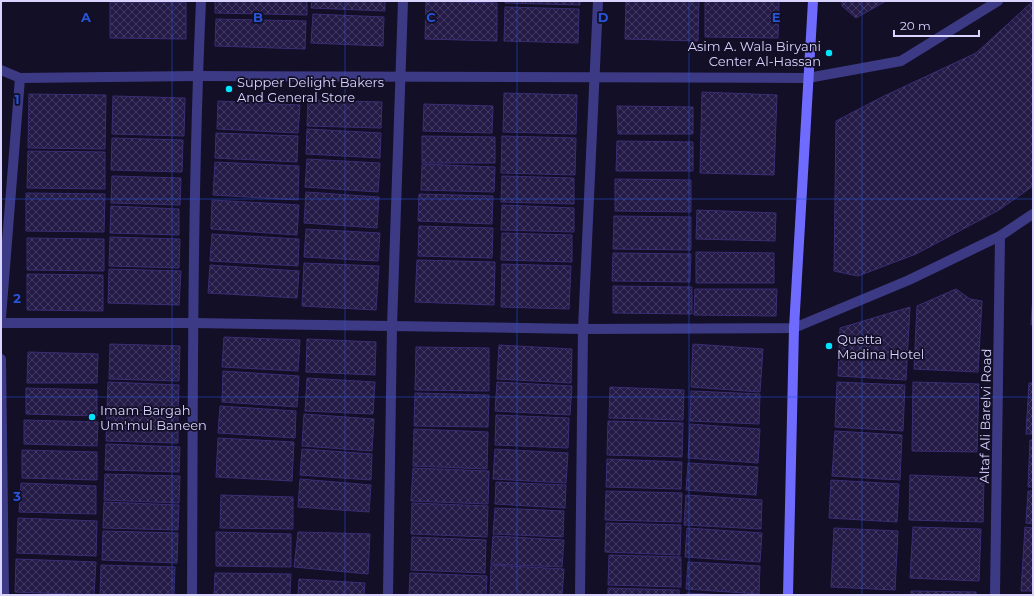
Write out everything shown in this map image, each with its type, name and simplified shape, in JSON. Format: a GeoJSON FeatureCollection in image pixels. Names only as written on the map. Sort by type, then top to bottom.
{"type":"FeatureCollection","features":[{"type":"Feature","properties":{"kind":"street"},"geometry":{"type":"LineString","coordinates":[[192,595],[194,323],[198,76],[201,1]]}},
{"type":"Feature","properties":{"kind":"street"},"geometry":{"type":"LineString","coordinates":[[388,595],[392,326],[403,1]]}},
{"type":"Feature","properties":{"kind":"street"},"geometry":{"type":"LineString","coordinates":[[580,595],[583,329],[598,1]]}},
{"type":"Feature","properties":{"kind":"street"},"geometry":{"type":"LineString","coordinates":[[788,595],[794,328],[813,1]]}},
{"type":"Feature","properties":{"kind":"street"},"geometry":{"type":"LineString","coordinates":[[1,70],[20,78],[198,76],[594,76],[808,78],[901,61],[998,1]]}},
{"type":"Feature","properties":{"kind":"street"},"geometry":{"type":"LineString","coordinates":[[1,316],[20,78]]}},
{"type":"Feature","properties":{"kind":"street"},"geometry":{"type":"LineString","coordinates":[[1,323],[194,323],[583,329],[794,328],[909,280],[1000,236],[1033,214]]}},
{"type":"Feature","properties":{"kind":"street","name":"Altaf Ali Barelvi Road"},"geometry":{"type":"LineString","coordinates":[[996,595],[1000,236]]}},
{"type":"Feature","properties":{"kind":"street"},"geometry":{"type":"LineString","coordinates":[[1,359],[4,595]]}},
{"type":"Feature","properties":{"kind":"building"},"geometry":{"type":"Polygon","coordinates":[[[215,1],[307,1],[307,15],[215,13],[215,1]]]}},
{"type":"Feature","properties":{"kind":"building"},"geometry":{"type":"Polygon","coordinates":[[[312,1],[385,1],[385,11],[311,8],[312,1]]]}},
{"type":"Feature","properties":{"kind":"building"},"geometry":{"type":"Polygon","coordinates":[[[426,1],[497,3],[497,41],[425,39],[426,1]]]}},
{"type":"Feature","properties":{"kind":"building"},"geometry":{"type":"Polygon","coordinates":[[[505,1],[580,1],[580,5],[505,3],[505,1]]]}},
{"type":"Feature","properties":{"kind":"building"},"geometry":{"type":"Polygon","coordinates":[[[626,1],[699,1],[698,41],[625,39],[626,1]]]}},
{"type":"Feature","properties":{"kind":"building"},"geometry":{"type":"Polygon","coordinates":[[[705,1],[779,1],[778,38],[705,37],[705,1]]]}},
{"type":"Feature","properties":{"kind":"building"},"geometry":{"type":"Polygon","coordinates":[[[842,1],[886,1],[856,18],[842,6],[842,1]]]}},
{"type":"Feature","properties":{"kind":"building"},"geometry":{"type":"Polygon","coordinates":[[[1033,1],[1033,186],[999,210],[916,254],[858,276],[834,271],[836,121],[882,97],[976,53],[1033,1]]]}},
{"type":"Feature","properties":{"kind":"building"},"geometry":{"type":"Polygon","coordinates":[[[110,2],[186,2],[186,39],[110,38],[110,2]]]}},
{"type":"Feature","properties":{"kind":"building"},"geometry":{"type":"Polygon","coordinates":[[[505,7],[579,9],[578,43],[504,41],[505,7]]]}},
{"type":"Feature","properties":{"kind":"building"},"geometry":{"type":"Polygon","coordinates":[[[313,14],[384,17],[383,46],[311,43],[313,14]]]}},
{"type":"Feature","properties":{"kind":"building"},"geometry":{"type":"Polygon","coordinates":[[[216,19],[306,21],[305,49],[215,46],[216,19]]]}},
{"type":"Feature","properties":{"kind":"building"},"geometry":{"type":"Polygon","coordinates":[[[702,92],[777,95],[774,175],[700,173],[702,92]]]}},
{"type":"Feature","properties":{"kind":"building"},"geometry":{"type":"Polygon","coordinates":[[[504,93],[577,95],[576,134],[503,132],[504,93]]]}},
{"type":"Feature","properties":{"kind":"building"},"geometry":{"type":"Polygon","coordinates":[[[29,94],[106,95],[105,149],[28,148],[29,94]]]}},
{"type":"Feature","properties":{"kind":"building"},"geometry":{"type":"Polygon","coordinates":[[[113,96],[185,98],[184,136],[112,134],[113,96]]]}},
{"type":"Feature","properties":{"kind":"building"},"geometry":{"type":"Polygon","coordinates":[[[308,100],[382,102],[381,128],[307,126],[308,100]]]}},
{"type":"Feature","properties":{"kind":"building"},"geometry":{"type":"Polygon","coordinates":[[[218,101],[300,105],[298,133],[217,129],[218,101]]]}},
{"type":"Feature","properties":{"kind":"building"},"geometry":{"type":"Polygon","coordinates":[[[424,104],[493,106],[492,133],[423,131],[424,104]]]}},
{"type":"Feature","properties":{"kind":"building"},"geometry":{"type":"Polygon","coordinates":[[[617,106],[693,107],[693,134],[618,134],[617,106]]]}},
{"type":"Feature","properties":{"kind":"building"},"geometry":{"type":"Polygon","coordinates":[[[307,129],[381,133],[380,158],[306,154],[307,129]]]}},
{"type":"Feature","properties":{"kind":"building"},"geometry":{"type":"Polygon","coordinates":[[[216,133],[298,136],[297,162],[215,158],[216,133]]]}},
{"type":"Feature","properties":{"kind":"building"},"geometry":{"type":"Polygon","coordinates":[[[422,136],[495,137],[495,163],[422,163],[422,136]]]}},
{"type":"Feature","properties":{"kind":"building"},"geometry":{"type":"Polygon","coordinates":[[[502,136],[576,138],[575,175],[501,173],[502,136]]]}},
{"type":"Feature","properties":{"kind":"building"},"geometry":{"type":"Polygon","coordinates":[[[112,138],[183,140],[182,172],[111,170],[112,138]]]}},
{"type":"Feature","properties":{"kind":"building"},"geometry":{"type":"Polygon","coordinates":[[[617,141],[693,142],[693,171],[616,171],[617,141]]]}},
{"type":"Feature","properties":{"kind":"building"},"geometry":{"type":"Polygon","coordinates":[[[28,151],[105,152],[105,189],[27,188],[28,151]]]}},
{"type":"Feature","properties":{"kind":"building"},"geometry":{"type":"Polygon","coordinates":[[[307,159],[380,163],[378,192],[305,187],[307,159]]]}},
{"type":"Feature","properties":{"kind":"building"},"geometry":{"type":"Polygon","coordinates":[[[215,162],[299,166],[298,200],[213,195],[215,162]]]}},
{"type":"Feature","properties":{"kind":"building"},"geometry":{"type":"Polygon","coordinates":[[[422,164],[495,167],[494,192],[421,190],[422,164]]]}},
{"type":"Feature","properties":{"kind":"building"},"geometry":{"type":"Polygon","coordinates":[[[112,176],[181,178],[180,205],[111,203],[112,176]]]}},
{"type":"Feature","properties":{"kind":"building"},"geometry":{"type":"Polygon","coordinates":[[[502,176],[574,178],[574,204],[501,202],[502,176]]]}},
{"type":"Feature","properties":{"kind":"building"},"geometry":{"type":"Polygon","coordinates":[[[615,179],[691,180],[691,212],[615,211],[615,179]]]}},
{"type":"Feature","properties":{"kind":"building"},"geometry":{"type":"Polygon","coordinates":[[[306,192],[379,197],[377,228],[304,223],[306,192]]]}},
{"type":"Feature","properties":{"kind":"building"},"geometry":{"type":"Polygon","coordinates":[[[26,193],[105,194],[104,232],[26,231],[26,193]]]}},
{"type":"Feature","properties":{"kind":"building"},"geometry":{"type":"Polygon","coordinates":[[[419,194],[493,196],[492,224],[418,221],[419,194]]]}},
{"type":"Feature","properties":{"kind":"building"},"geometry":{"type":"Polygon","coordinates":[[[212,200],[299,205],[297,235],[211,229],[212,200]]]}},
{"type":"Feature","properties":{"kind":"building"},"geometry":{"type":"Polygon","coordinates":[[[502,205],[574,208],[574,232],[501,230],[502,205]]]}},
{"type":"Feature","properties":{"kind":"building"},"geometry":{"type":"Polygon","coordinates":[[[111,206],[179,209],[179,235],[110,233],[111,206]]]}},
{"type":"Feature","properties":{"kind":"building"},"geometry":{"type":"Polygon","coordinates":[[[697,210],[776,213],[775,241],[696,239],[697,210]]]}},
{"type":"Feature","properties":{"kind":"building"},"geometry":{"type":"Polygon","coordinates":[[[614,216],[691,217],[691,250],[613,249],[614,216]]]}},
{"type":"Feature","properties":{"kind":"building"},"geometry":{"type":"Polygon","coordinates":[[[419,226],[493,228],[492,258],[418,256],[419,226]]]}},
{"type":"Feature","properties":{"kind":"building"},"geometry":{"type":"Polygon","coordinates":[[[306,229],[380,233],[378,261],[304,257],[306,229]]]}},
{"type":"Feature","properties":{"kind":"building"},"geometry":{"type":"Polygon","coordinates":[[[502,233],[572,235],[572,262],[501,260],[502,233]]]}},
{"type":"Feature","properties":{"kind":"building"},"geometry":{"type":"Polygon","coordinates":[[[212,234],[299,239],[298,266],[210,261],[212,234]]]}},
{"type":"Feature","properties":{"kind":"building"},"geometry":{"type":"Polygon","coordinates":[[[110,237],[180,239],[179,268],[109,266],[110,237]]]}},
{"type":"Feature","properties":{"kind":"building"},"geometry":{"type":"Polygon","coordinates":[[[27,238],[104,239],[104,271],[27,270],[27,238]]]}},
{"type":"Feature","properties":{"kind":"building"},"geometry":{"type":"Polygon","coordinates":[[[696,252],[774,253],[774,283],[696,283],[696,252]]]}},
{"type":"Feature","properties":{"kind":"building"},"geometry":{"type":"Polygon","coordinates":[[[613,253],[691,254],[690,282],[612,281],[613,253]]]}},
{"type":"Feature","properties":{"kind":"building"},"geometry":{"type":"Polygon","coordinates":[[[417,260],[495,262],[494,305],[415,302],[417,260]]]}},
{"type":"Feature","properties":{"kind":"building"},"geometry":{"type":"Polygon","coordinates":[[[304,263],[379,266],[376,310],[302,306],[304,263]]]}},
{"type":"Feature","properties":{"kind":"building"},"geometry":{"type":"Polygon","coordinates":[[[502,264],[571,266],[569,309],[501,307],[502,264]]]}},
{"type":"Feature","properties":{"kind":"building"},"geometry":{"type":"Polygon","coordinates":[[[210,265],[299,271],[297,298],[208,293],[210,265]]]}},
{"type":"Feature","properties":{"kind":"building"},"geometry":{"type":"Polygon","coordinates":[[[109,269],[181,271],[179,305],[108,303],[109,269]]]}},
{"type":"Feature","properties":{"kind":"building"},"geometry":{"type":"Polygon","coordinates":[[[27,274],[103,275],[103,311],[27,310],[27,274]]]}},
{"type":"Feature","properties":{"kind":"building"},"geometry":{"type":"Polygon","coordinates":[[[613,286],[692,287],[692,314],[613,313],[613,286]]]}},
{"type":"Feature","properties":{"kind":"building"},"geometry":{"type":"Polygon","coordinates":[[[695,289],[777,289],[776,316],[694,315],[695,289]]]}},
{"type":"Feature","properties":{"kind":"building"},"geometry":{"type":"Polygon","coordinates":[[[956,289],[970,299],[982,301],[978,372],[914,369],[917,306],[956,289]]]}},
{"type":"Feature","properties":{"kind":"building"},"geometry":{"type":"Polygon","coordinates":[[[1033,294],[1033,325],[1031,325],[1033,294]]]}},
{"type":"Feature","properties":{"kind":"building"},"geometry":{"type":"Polygon","coordinates":[[[910,307],[906,380],[838,376],[840,328],[910,307]]]}},
{"type":"Feature","properties":{"kind":"building"},"geometry":{"type":"Polygon","coordinates":[[[224,337],[300,340],[298,371],[222,367],[224,337]]]}},
{"type":"Feature","properties":{"kind":"building"},"geometry":{"type":"Polygon","coordinates":[[[307,339],[376,342],[375,375],[306,372],[307,339]]]}},
{"type":"Feature","properties":{"kind":"building"},"geometry":{"type":"Polygon","coordinates":[[[110,344],[180,346],[179,381],[109,379],[110,344]]]}},
{"type":"Feature","properties":{"kind":"building"},"geometry":{"type":"Polygon","coordinates":[[[693,344],[763,349],[760,392],[691,387],[693,344]]]}},
{"type":"Feature","properties":{"kind":"building"},"geometry":{"type":"Polygon","coordinates":[[[499,345],[572,349],[571,383],[497,379],[499,345]]]}},
{"type":"Feature","properties":{"kind":"building"},"geometry":{"type":"Polygon","coordinates":[[[416,347],[489,348],[489,391],[415,390],[416,347]]]}},
{"type":"Feature","properties":{"kind":"building"},"geometry":{"type":"Polygon","coordinates":[[[28,352],[98,354],[97,383],[27,383],[28,352]]]}},
{"type":"Feature","properties":{"kind":"building"},"geometry":{"type":"Polygon","coordinates":[[[223,371],[299,376],[297,407],[222,402],[223,371]]]}},
{"type":"Feature","properties":{"kind":"building"},"geometry":{"type":"Polygon","coordinates":[[[307,378],[375,382],[373,414],[305,411],[307,378]]]}},
{"type":"Feature","properties":{"kind":"building"},"geometry":{"type":"Polygon","coordinates":[[[108,382],[179,385],[178,412],[107,409],[108,382]]]}},
{"type":"Feature","properties":{"kind":"building"},"geometry":{"type":"Polygon","coordinates":[[[497,382],[572,386],[570,415],[495,411],[497,382]]]}},
{"type":"Feature","properties":{"kind":"building"},"geometry":{"type":"Polygon","coordinates":[[[837,382],[905,385],[903,431],[835,427],[837,382]]]}},
{"type":"Feature","properties":{"kind":"building"},"geometry":{"type":"Polygon","coordinates":[[[913,382],[979,384],[977,452],[912,451],[913,382]]]}},
{"type":"Feature","properties":{"kind":"building"},"geometry":{"type":"Polygon","coordinates":[[[1029,383],[1033,383],[1033,434],[1026,434],[1029,383]]]}},
{"type":"Feature","properties":{"kind":"building"},"geometry":{"type":"Polygon","coordinates":[[[610,387],[684,390],[683,420],[609,418],[610,387]]]}},
{"type":"Feature","properties":{"kind":"building"},"geometry":{"type":"Polygon","coordinates":[[[26,388],[97,390],[97,416],[26,414],[26,388]]]}},
{"type":"Feature","properties":{"kind":"building"},"geometry":{"type":"Polygon","coordinates":[[[691,391],[760,394],[759,424],[690,421],[691,391]]]}},
{"type":"Feature","properties":{"kind":"building"},"geometry":{"type":"Polygon","coordinates":[[[415,393],[489,395],[488,427],[414,426],[415,393]]]}},
{"type":"Feature","properties":{"kind":"building"},"geometry":{"type":"Polygon","coordinates":[[[220,406],[296,411],[295,438],[218,433],[220,406]]]}},
{"type":"Feature","properties":{"kind":"building"},"geometry":{"type":"Polygon","coordinates":[[[107,413],[178,415],[178,443],[106,441],[107,413]]]}},
{"type":"Feature","properties":{"kind":"building"},"geometry":{"type":"Polygon","coordinates":[[[304,414],[374,419],[372,451],[302,446],[304,414]]]}},
{"type":"Feature","properties":{"kind":"building"},"geometry":{"type":"Polygon","coordinates":[[[496,415],[569,418],[568,448],[495,445],[496,415]]]}},
{"type":"Feature","properties":{"kind":"building"},"geometry":{"type":"Polygon","coordinates":[[[24,420],[98,422],[97,446],[24,444],[24,420]]]}},
{"type":"Feature","properties":{"kind":"building"},"geometry":{"type":"Polygon","coordinates":[[[608,421],[683,423],[682,457],[607,455],[608,421]]]}},
{"type":"Feature","properties":{"kind":"building"},"geometry":{"type":"Polygon","coordinates":[[[690,424],[760,429],[758,463],[688,458],[690,424]]]}},
{"type":"Feature","properties":{"kind":"building"},"geometry":{"type":"Polygon","coordinates":[[[414,429],[488,432],[487,469],[413,466],[414,429]]]}},
{"type":"Feature","properties":{"kind":"building"},"geometry":{"type":"Polygon","coordinates":[[[835,431],[902,435],[900,480],[832,476],[835,431]]]}},
{"type":"Feature","properties":{"kind":"building"},"geometry":{"type":"Polygon","coordinates":[[[218,438],[294,442],[292,481],[216,477],[218,438]]]}},
{"type":"Feature","properties":{"kind":"building"},"geometry":{"type":"Polygon","coordinates":[[[1030,440],[1033,440],[1033,487],[1028,487],[1030,440]]]}},
{"type":"Feature","properties":{"kind":"building"},"geometry":{"type":"Polygon","coordinates":[[[106,444],[180,447],[179,472],[105,470],[106,444]]]}},
{"type":"Feature","properties":{"kind":"building"},"geometry":{"type":"Polygon","coordinates":[[[302,449],[372,454],[371,480],[300,475],[302,449]]]}},
{"type":"Feature","properties":{"kind":"building"},"geometry":{"type":"Polygon","coordinates":[[[495,449],[568,453],[566,483],[493,479],[495,449]]]}},
{"type":"Feature","properties":{"kind":"building"},"geometry":{"type":"Polygon","coordinates":[[[22,450],[97,452],[97,480],[22,478],[22,450]]]}},
{"type":"Feature","properties":{"kind":"building"},"geometry":{"type":"Polygon","coordinates":[[[607,459],[682,462],[681,489],[606,487],[607,459]]]}},
{"type":"Feature","properties":{"kind":"building"},"geometry":{"type":"Polygon","coordinates":[[[688,463],[758,467],[756,495],[686,490],[688,463]]]}},
{"type":"Feature","properties":{"kind":"building"},"geometry":{"type":"Polygon","coordinates":[[[413,468],[489,471],[488,504],[411,501],[413,468]]]}},
{"type":"Feature","properties":{"kind":"building"},"geometry":{"type":"Polygon","coordinates":[[[105,474],[180,476],[179,503],[104,500],[105,474]]]}},
{"type":"Feature","properties":{"kind":"building"},"geometry":{"type":"Polygon","coordinates":[[[910,475],[984,478],[983,522],[909,520],[910,475]]]}},
{"type":"Feature","properties":{"kind":"building"},"geometry":{"type":"Polygon","coordinates":[[[300,479],[371,485],[369,512],[298,507],[300,479]]]}},
{"type":"Feature","properties":{"kind":"building"},"geometry":{"type":"Polygon","coordinates":[[[831,480],[899,484],[897,522],[829,518],[831,480]]]}},
{"type":"Feature","properties":{"kind":"building"},"geometry":{"type":"Polygon","coordinates":[[[496,482],[566,485],[565,508],[495,504],[496,482]]]}},
{"type":"Feature","properties":{"kind":"building"},"geometry":{"type":"Polygon","coordinates":[[[21,483],[96,486],[96,514],[19,512],[21,483]]]}},
{"type":"Feature","properties":{"kind":"building"},"geometry":{"type":"Polygon","coordinates":[[[606,491],[682,493],[681,522],[605,520],[606,491]]]}},
{"type":"Feature","properties":{"kind":"building"},"geometry":{"type":"Polygon","coordinates":[[[1028,491],[1033,491],[1033,524],[1026,523],[1028,491]]]}},
{"type":"Feature","properties":{"kind":"building"},"geometry":{"type":"Polygon","coordinates":[[[221,495],[293,497],[293,529],[220,528],[221,495]]]}},
{"type":"Feature","properties":{"kind":"building"},"geometry":{"type":"Polygon","coordinates":[[[686,495],[762,500],[761,529],[684,525],[686,495]]]}},
{"type":"Feature","properties":{"kind":"building"},"geometry":{"type":"Polygon","coordinates":[[[104,502],[179,505],[178,530],[103,528],[104,502]]]}},
{"type":"Feature","properties":{"kind":"building"},"geometry":{"type":"Polygon","coordinates":[[[412,503],[488,506],[487,537],[411,534],[412,503]]]}},
{"type":"Feature","properties":{"kind":"building"},"geometry":{"type":"Polygon","coordinates":[[[495,508],[564,511],[563,537],[493,534],[495,508]]]}},
{"type":"Feature","properties":{"kind":"building"},"geometry":{"type":"Polygon","coordinates":[[[18,518],[97,521],[96,556],[17,553],[18,518]]]}},
{"type":"Feature","properties":{"kind":"building"},"geometry":{"type":"Polygon","coordinates":[[[606,523],[681,525],[680,555],[605,552],[606,523]]]}},
{"type":"Feature","properties":{"kind":"building"},"geometry":{"type":"Polygon","coordinates":[[[913,527],[981,529],[979,581],[910,578],[913,527]]]}},
{"type":"Feature","properties":{"kind":"building"},"geometry":{"type":"Polygon","coordinates":[[[1025,527],[1033,528],[1033,591],[1021,591],[1025,527]]]}},
{"type":"Feature","properties":{"kind":"building"},"geometry":{"type":"Polygon","coordinates":[[[687,528],[762,533],[760,562],[685,557],[687,528]]]}},
{"type":"Feature","properties":{"kind":"building"},"geometry":{"type":"Polygon","coordinates":[[[834,528],[898,531],[895,590],[831,587],[834,528]]]}},
{"type":"Feature","properties":{"kind":"building"},"geometry":{"type":"Polygon","coordinates":[[[103,531],[178,533],[177,563],[102,560],[103,531]]]}},
{"type":"Feature","properties":{"kind":"building"},"geometry":{"type":"Polygon","coordinates":[[[216,532],[291,534],[291,567],[216,566],[216,532]]]}},
{"type":"Feature","properties":{"kind":"building"},"geometry":{"type":"Polygon","coordinates":[[[298,532],[370,534],[368,574],[294,567],[298,532]]]}},
{"type":"Feature","properties":{"kind":"building"},"geometry":{"type":"Polygon","coordinates":[[[493,536],[564,540],[562,567],[491,564],[493,536]]]}},
{"type":"Feature","properties":{"kind":"building"},"geometry":{"type":"Polygon","coordinates":[[[412,537],[486,540],[485,573],[411,570],[412,537]]]}},
{"type":"Feature","properties":{"kind":"building"},"geometry":{"type":"Polygon","coordinates":[[[609,555],[681,557],[681,587],[608,585],[609,555]]]}},
{"type":"Feature","properties":{"kind":"building"},"geometry":{"type":"Polygon","coordinates":[[[16,559],[96,562],[94,595],[15,592],[16,559]]]}},
{"type":"Feature","properties":{"kind":"building"},"geometry":{"type":"Polygon","coordinates":[[[688,562],[760,566],[759,594],[686,589],[688,562]]]}},
{"type":"Feature","properties":{"kind":"building"},"geometry":{"type":"Polygon","coordinates":[[[101,565],[175,567],[174,595],[100,595],[101,565]]]}},
{"type":"Feature","properties":{"kind":"building"},"geometry":{"type":"Polygon","coordinates":[[[491,565],[564,569],[562,595],[490,595],[491,565]]]}},
{"type":"Feature","properties":{"kind":"building"},"geometry":{"type":"Polygon","coordinates":[[[215,573],[291,574],[290,595],[214,595],[215,573]]]}},
{"type":"Feature","properties":{"kind":"building"},"geometry":{"type":"Polygon","coordinates":[[[410,573],[487,576],[486,595],[409,595],[410,573]]]}},
{"type":"Feature","properties":{"kind":"building"},"geometry":{"type":"Polygon","coordinates":[[[299,579],[365,583],[364,595],[298,595],[299,579]]]}},
{"type":"Feature","properties":{"kind":"building"},"geometry":{"type":"Polygon","coordinates":[[[608,588],[679,590],[679,595],[608,595],[608,588]]]}},
{"type":"Feature","properties":{"kind":"building"},"geometry":{"type":"Polygon","coordinates":[[[911,591],[976,592],[976,595],[911,595],[911,591]]]}},
{"type":"Feature","properties":{"kind":"building"},"geometry":{"type":"Polygon","coordinates":[[[687,593],[726,595],[686,595],[687,593]]]}},
{"type":"Feature","properties":{"kind":"place","name":"Asim A. Wala Biryani Center Al-Hassan"},"geometry":{"type":"Point","coordinates":[829,53]}},
{"type":"Feature","properties":{"kind":"place","name":"Supper Delight Bakers And General Store"},"geometry":{"type":"Point","coordinates":[229,89]}},
{"type":"Feature","properties":{"kind":"place","name":"Quetta Madina Hotel"},"geometry":{"type":"Point","coordinates":[829,346]}},
{"type":"Feature","properties":{"kind":"place","name":"Imam Bargah Um'mul Baneen"},"geometry":{"type":"Point","coordinates":[92,417]}}]}
